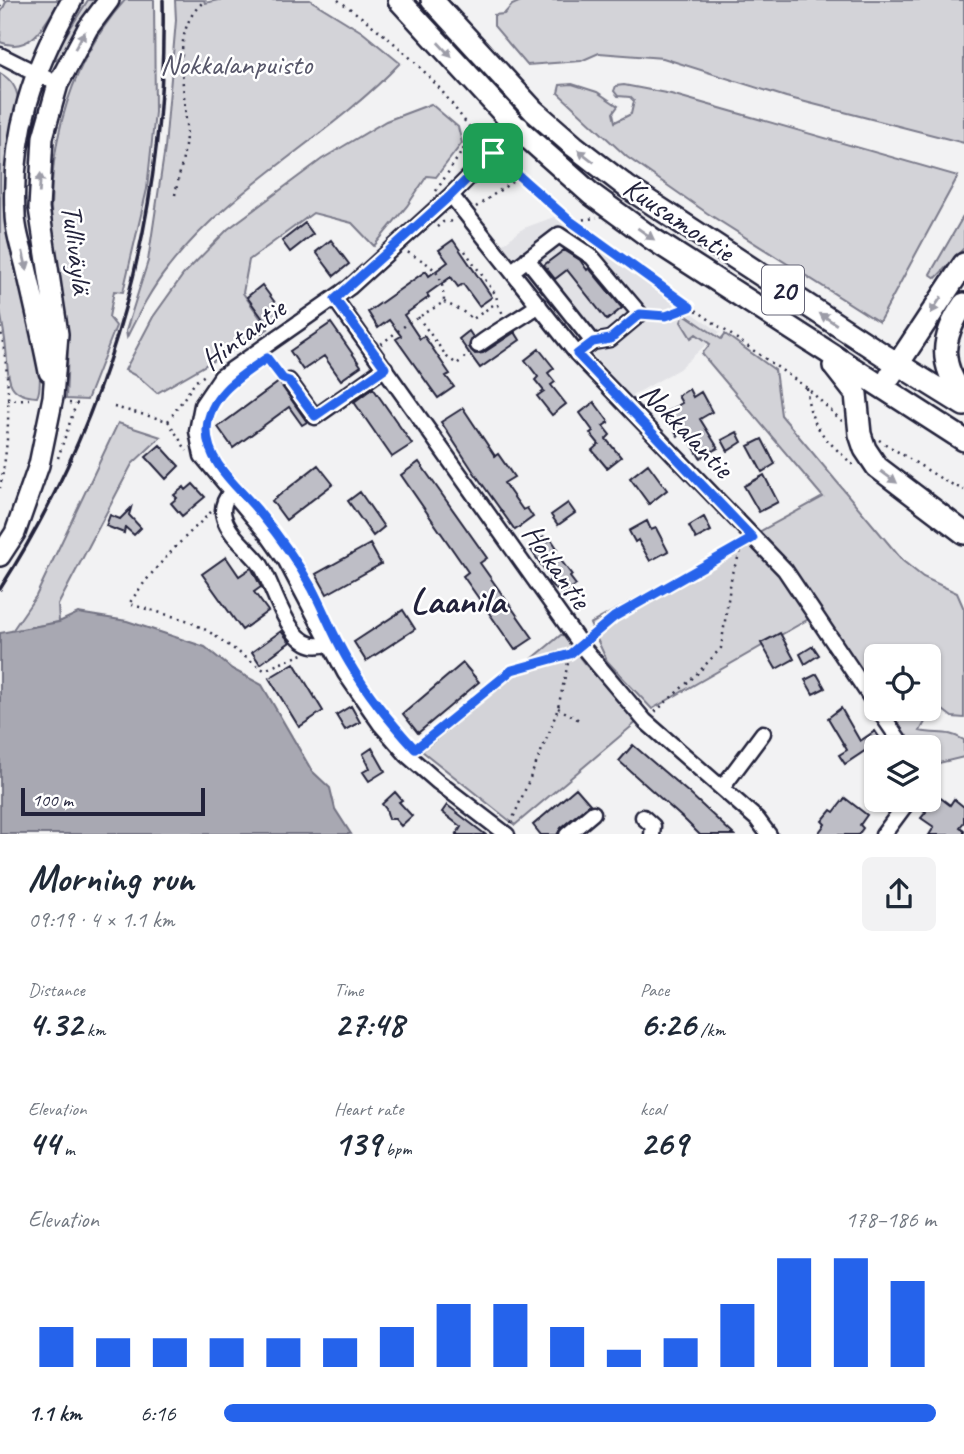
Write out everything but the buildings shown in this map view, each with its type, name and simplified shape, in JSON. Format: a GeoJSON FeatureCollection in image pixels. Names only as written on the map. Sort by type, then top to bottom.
{"type":"FeatureCollection","features":[{"type":"Feature","properties":{"kind":"highway","name":"Kuusamontie"},"geometry":{"type":"LineString","coordinates":[[399,0],[518,129],[591,194],[651,238],[964,440]]}},
{"type":"Feature","properties":{"kind":"highway","name":"Kuusamontie"},"geometry":{"type":"LineString","coordinates":[[434,0],[534,111],[627,187],[897,356],[964,405]]}},
{"type":"Feature","properties":{"kind":"highway"},"geometry":{"type":"LineString","coordinates":[[855,423],[881,387],[897,356],[964,264]]}},
{"type":"Feature","properties":{"kind":"highway"},"geometry":{"type":"LineString","coordinates":[[964,304],[950,327],[946,354],[949,373],[964,396]]}},
{"type":"Feature","properties":{"kind":"highway"},"geometry":{"type":"LineString","coordinates":[[807,340],[852,387],[858,401],[855,423],[877,467],[964,533]]}},
{"type":"Feature","properties":{"kind":"main road","name":"Tulliväylä"},"geometry":{"type":"LineString","coordinates":[[61,400],[42,335],[15,216],[22,120],[35,74],[52,35],[72,0]]}},
{"type":"Feature","properties":{"kind":"main road","name":"Tulliväylä"},"geometry":{"type":"LineString","coordinates":[[0,556],[15,533],[61,400],[58,334],[38,208],[43,137],[58,84],[88,28],[109,0]]}},
{"type":"Feature","properties":{"kind":"street"},"geometry":{"type":"LineString","coordinates":[[0,55],[58,84]]}},
{"type":"Feature","properties":{"kind":"street","name":"Hintantie"},"geometry":{"type":"LineString","coordinates":[[511,832],[438,782],[407,755],[361,698],[326,644],[286,561],[267,534],[229,495],[202,456],[198,444],[198,417],[207,395],[221,377],[335,299],[451,195],[534,111]]}},
{"type":"Feature","properties":{"kind":"street","name":"Nokkalantie"},"geometry":{"type":"LineString","coordinates":[[451,195],[577,354],[785,570],[864,688]]}},
{"type":"Feature","properties":{"kind":"street"},"geometry":{"type":"LineString","coordinates":[[512,271],[559,235],[592,257],[640,314],[610,339],[593,342],[577,354]]}},
{"type":"Feature","properties":{"kind":"street"},"geometry":{"type":"LineString","coordinates":[[527,259],[593,342]]}},
{"type":"Feature","properties":{"kind":"street","name":"Hoikantie"},"geometry":{"type":"LineString","coordinates":[[335,299],[385,368],[576,650],[645,721],[757,819],[768,834]]}},
{"type":"Feature","properties":{"kind":"street"},"geometry":{"type":"LineString","coordinates":[[478,345],[538,305]]}},
{"type":"Feature","properties":{"kind":"street"},"geometry":{"type":"LineString","coordinates":[[289,381],[315,416],[385,368]]}},
{"type":"Feature","properties":{"kind":"street"},"geometry":{"type":"LineString","coordinates":[[229,495],[222,508],[224,518],[231,531],[249,550],[270,580],[274,597],[295,634],[309,643],[326,644]]}},
{"type":"Feature","properties":{"kind":"street"},"geometry":{"type":"LineString","coordinates":[[722,788],[763,733]]}},
{"type":"Feature","properties":{"kind":"street"},"geometry":{"type":"LineString","coordinates":[[888,833],[901,812]]}},
{"type":"Feature","properties":{"kind":"street"},"geometry":{"type":"LineString","coordinates":[[568,834],[593,813]]}},
{"type":"Feature","properties":{"kind":"street"},"geometry":{"type":"LineString","coordinates":[[643,817],[653,826],[652,834]]}},
{"type":"Feature","properties":{"kind":"path"},"geometry":{"type":"LineString","coordinates":[[175,195],[186,135],[182,63],[184,33],[188,18],[195,8],[206,0]]}},
{"type":"Feature","properties":{"kind":"path"},"geometry":{"type":"LineString","coordinates":[[338,0],[381,30],[408,55],[439,87],[493,153],[569,220],[807,388],[834,415],[855,423]]}},
{"type":"Feature","properties":{"kind":"path"},"geometry":{"type":"LineString","coordinates":[[0,7],[2,1]]}},
{"type":"Feature","properties":{"kind":"path"},"geometry":{"type":"LineString","coordinates":[[434,194],[474,133]]}},
{"type":"Feature","properties":{"kind":"path"},"geometry":{"type":"LineString","coordinates":[[433,230],[443,222],[454,222],[519,177]]}},
{"type":"Feature","properties":{"kind":"path"},"geometry":{"type":"LineString","coordinates":[[569,220],[599,218]]}},
{"type":"Feature","properties":{"kind":"path"},"geometry":{"type":"LineString","coordinates":[[415,245],[407,252],[430,264],[438,274],[444,302]]}},
{"type":"Feature","properties":{"kind":"path"},"geometry":{"type":"LineString","coordinates":[[465,251],[496,295],[498,305],[511,325]]}},
{"type":"Feature","properties":{"kind":"path"},"geometry":{"type":"LineString","coordinates":[[444,302],[473,319],[493,305],[498,305]]}},
{"type":"Feature","properties":{"kind":"path"},"geometry":{"type":"LineString","coordinates":[[373,351],[418,317],[444,302]]}},
{"type":"Feature","properties":{"kind":"path"},"geometry":{"type":"LineString","coordinates":[[640,314],[666,316],[690,307]]}},
{"type":"Feature","properties":{"kind":"path"},"geometry":{"type":"LineString","coordinates":[[418,317],[447,357],[457,364],[478,345]]}},
{"type":"Feature","properties":{"kind":"path"},"geometry":{"type":"LineString","coordinates":[[0,327],[4,346],[7,400],[7,454],[0,488]]}},
{"type":"Feature","properties":{"kind":"path"},"geometry":{"type":"LineString","coordinates":[[267,358],[283,379],[289,381]]}},
{"type":"Feature","properties":{"kind":"path"},"geometry":{"type":"LineString","coordinates":[[168,421],[196,382],[214,370]]}},
{"type":"Feature","properties":{"kind":"path"},"geometry":{"type":"LineString","coordinates":[[807,388],[807,405],[815,426],[832,447],[864,475]]}},
{"type":"Feature","properties":{"kind":"path"},"geometry":{"type":"LineString","coordinates":[[7,400],[29,399]]}},
{"type":"Feature","properties":{"kind":"path"},"geometry":{"type":"LineString","coordinates":[[61,400],[83,404]]}},
{"type":"Feature","properties":{"kind":"path"},"geometry":{"type":"LineString","coordinates":[[58,458],[76,404]]}},
{"type":"Feature","properties":{"kind":"path"},"geometry":{"type":"LineString","coordinates":[[873,436],[964,490]]}},
{"type":"Feature","properties":{"kind":"path"},"geometry":{"type":"LineString","coordinates":[[229,495],[175,546],[129,604],[186,620],[208,631],[264,670],[326,644]]}},
{"type":"Feature","properties":{"kind":"path"},"geometry":{"type":"LineString","coordinates":[[422,755],[415,749],[512,670],[576,650],[614,617],[744,543],[732,573],[721,648],[696,675],[645,721]]}},
{"type":"Feature","properties":{"kind":"path"},"geometry":{"type":"LineString","coordinates":[[511,832],[510,826],[558,708],[576,650]]}},
{"type":"Feature","properties":{"kind":"path"},"geometry":{"type":"LineString","coordinates":[[558,708],[579,720]]}},
{"type":"Feature","properties":{"kind":"shaded area"},"geometry":{"type":"Polygon","coordinates":[[[554,217],[720,332],[679,369],[630,397],[499,247],[524,228],[554,217]]]}},
{"type":"Feature","properties":{"kind":"shaded area"},"geometry":{"type":"Polygon","coordinates":[[[78,613],[127,621],[205,647],[232,669],[262,685],[312,771],[330,788],[335,809],[351,834],[0,834],[0,633],[59,622],[78,613]]]}},
{"type":"Feature","properties":{"kind":"green space"},"geometry":{"type":"Polygon","coordinates":[[[7,0],[60,0],[36,34],[21,44],[11,45],[0,42],[1,12],[7,0]]]}},
{"type":"Feature","properties":{"kind":"green space"},"geometry":{"type":"Polygon","coordinates":[[[88,0],[98,0],[63,54],[53,62],[61,43],[88,0]]]}},
{"type":"Feature","properties":{"kind":"green space"},"geometry":{"type":"Polygon","coordinates":[[[125,0],[154,0],[155,112],[147,189],[123,292],[114,291],[109,317],[116,326],[87,400],[66,399],[67,338],[51,221],[55,153],[72,87],[104,27],[125,0]]]}},
{"type":"Feature","properties":{"kind":"green space","name":"Nokkalanpuisto"},"geometry":{"type":"Polygon","coordinates":[[[175,0],[204,0],[205,3],[218,0],[310,0],[362,32],[400,63],[343,115],[250,187],[193,239],[156,284],[127,337],[126,331],[148,261],[165,148],[176,20],[175,0]]]}},
{"type":"Feature","properties":{"kind":"green space"},"geometry":{"type":"Polygon","coordinates":[[[523,0],[964,0],[964,143],[786,97],[663,58],[599,53],[581,61],[527,65],[494,26],[494,15],[504,14],[512,5],[523,0]]]}},
{"type":"Feature","properties":{"kind":"green space"},"geometry":{"type":"Polygon","coordinates":[[[0,73],[11,81],[18,102],[7,160],[37,337],[40,384],[37,397],[18,392],[10,382],[0,310],[0,73]]]}},
{"type":"Feature","properties":{"kind":"green space"},"geometry":{"type":"Polygon","coordinates":[[[572,84],[597,92],[618,106],[613,113],[615,122],[631,114],[634,101],[630,97],[618,96],[614,91],[616,86],[624,85],[671,94],[958,176],[879,322],[707,213],[627,157],[558,93],[560,85],[572,84]]]}},
{"type":"Feature","properties":{"kind":"green space"},"geometry":{"type":"Polygon","coordinates":[[[431,104],[458,127],[462,143],[436,177],[427,176],[407,206],[374,246],[352,223],[313,213],[249,260],[243,293],[268,329],[157,393],[140,378],[125,370],[153,317],[183,275],[228,229],[322,159],[386,121],[431,104]]]}},
{"type":"Feature","properties":{"kind":"green space"},"geometry":{"type":"Polygon","coordinates":[[[964,215],[964,248],[936,278],[930,274],[964,215]]]}},
{"type":"Feature","properties":{"kind":"green space"},"geometry":{"type":"Polygon","coordinates":[[[684,314],[721,339],[725,334],[775,370],[781,415],[903,561],[923,577],[957,593],[964,609],[964,718],[952,717],[941,709],[941,644],[864,644],[864,677],[821,612],[652,709],[607,661],[590,624],[823,497],[702,354],[710,344],[696,334],[691,338],[681,322],[684,314]]]}},
{"type":"Feature","properties":{"kind":"green space"},"geometry":{"type":"Polygon","coordinates":[[[118,423],[161,437],[132,464],[58,605],[59,622],[12,631],[36,596],[118,423]]]}},
{"type":"Feature","properties":{"kind":"green space"},"geometry":{"type":"Polygon","coordinates":[[[562,634],[584,663],[638,721],[515,825],[422,751],[562,634]]]}},
{"type":"Feature","properties":{"kind":"green space"},"geometry":{"type":"Polygon","coordinates":[[[892,721],[926,721],[920,731],[948,734],[964,740],[964,757],[941,763],[941,735],[901,735],[892,721]]]}},
{"type":"Feature","properties":{"kind":"railway"},"geometry":{"type":"LineString","coordinates":[[0,589],[40,522],[74,452],[102,380],[125,307],[143,232],[155,155],[162,78],[163,0]]}},
{"type":"Feature","properties":{"kind":"district","name":"Laanila"},"geometry":{"type":"Point","coordinates":[458,600]}},
{"type":"Feature","properties":{"kind":"route"},"geometry":{"type":"LineString","coordinates":[[493,153],[569,220],[690,307],[666,316],[640,314],[610,339],[593,342],[577,354],[753,538],[614,617],[570,654],[512,670],[415,749],[367,691],[336,640],[312,588],[275,531],[217,464],[207,430],[211,409],[216,400],[228,386],[267,358],[283,379],[289,381],[315,416],[385,368],[335,299],[451,195],[493,153]]}}]}
